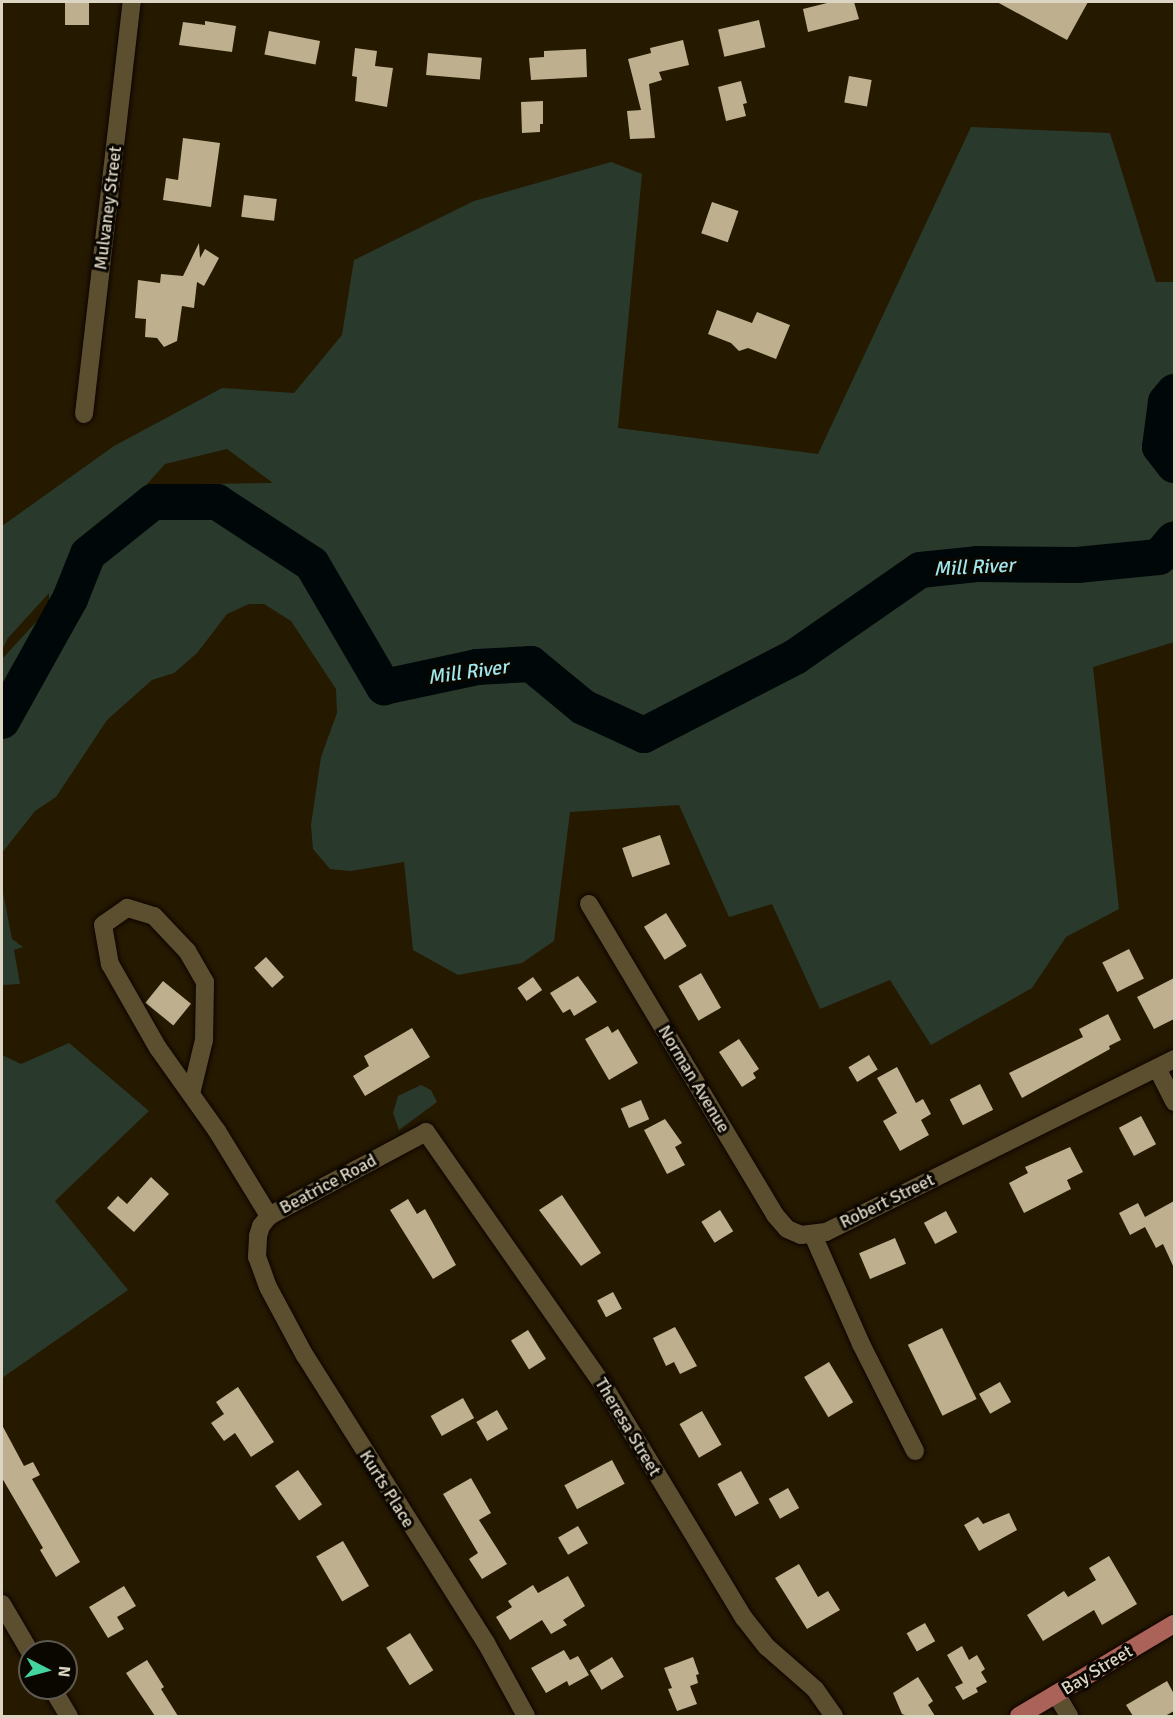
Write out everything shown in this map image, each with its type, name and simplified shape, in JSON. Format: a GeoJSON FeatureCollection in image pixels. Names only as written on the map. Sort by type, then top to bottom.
{"type":"FeatureCollection","features":[{"type":"Feature","properties":{"kind":"main road","name":"Bay Street"},"geometry":{"type":"LineString","coordinates":[[1018,1716],[1174,1624]]}},
{"type":"Feature","properties":{"kind":"street","name":"Mulvaney Street"},"geometry":{"type":"LineString","coordinates":[[84,414],[132,2]]}},
{"type":"Feature","properties":{"kind":"street","name":"Norman Avenue"},"geometry":{"type":"LineString","coordinates":[[589,904],[775,1215],[787,1229],[801,1235],[813,1235]]}},
{"type":"Feature","properties":{"kind":"street"},"geometry":{"type":"LineString","coordinates":[[191,1094],[204,1040],[205,982],[187,951],[154,916],[127,908],[103,925],[110,964],[158,1048],[191,1094],[269,1216]]}},
{"type":"Feature","properties":{"kind":"street","name":"Robert Street"},"geometry":{"type":"LineString","coordinates":[[813,1235],[833,1228],[1174,1059]]}},
{"type":"Feature","properties":{"kind":"street"},"geometry":{"type":"LineString","coordinates":[[1157,1068],[1174,1102]]}},
{"type":"Feature","properties":{"kind":"street","name":"Beatrice Road"},"geometry":{"type":"LineString","coordinates":[[257,1257],[258,1236],[261,1226],[269,1216],[426,1132]]}},
{"type":"Feature","properties":{"kind":"street","name":"Theresa Street"},"geometry":{"type":"LineString","coordinates":[[426,1132],[602,1383],[744,1618],[768,1647],[815,1689],[834,1716]]}},
{"type":"Feature","properties":{"kind":"street"},"geometry":{"type":"LineString","coordinates":[[813,1235],[861,1344],[915,1451]]}},
{"type":"Feature","properties":{"kind":"street","name":"Kurts Place"},"geometry":{"type":"LineString","coordinates":[[257,1257],[268,1287],[305,1356],[486,1643],[526,1716]]}},
{"type":"Feature","properties":{"kind":"street"},"geometry":{"type":"LineString","coordinates":[[2,1604],[23,1640]]}},
{"type":"Feature","properties":{"kind":"street"},"geometry":{"type":"LineString","coordinates":[[1056,1694],[1069,1716]]}},
{"type":"Feature","properties":{"kind":"street"},"geometry":{"type":"LineString","coordinates":[[59,1700],[69,1716]]}},
{"type":"Feature","properties":{"kind":"green space"},"geometry":{"type":"Polygon","coordinates":[[[971,127],[1110,133],[1156,282],[1174,282],[1174,642],[1093,667],[1119,909],[1066,937],[1032,988],[931,1045],[890,980],[820,1009],[772,904],[729,917],[679,805],[570,812],[554,941],[522,963],[458,975],[413,950],[404,862],[351,871],[330,869],[313,849],[311,825],[321,757],[337,713],[336,689],[291,621],[264,604],[249,604],[227,614],[197,653],[174,673],[152,680],[107,720],[56,797],[35,811],[2,853],[2,659],[49,608],[49,593],[8,638],[2,650],[2,526],[114,446],[222,388],[294,393],[342,335],[354,260],[474,201],[611,162],[642,174],[618,428],[818,454],[971,127]],[[227,449],[165,464],[113,522],[173,501],[201,484],[273,483],[227,449]]]}},
{"type":"Feature","properties":{"kind":"green space"},"geometry":{"type":"Polygon","coordinates":[[[2,887],[12,939],[23,947],[14,950],[20,984],[2,985],[2,887]]]}},
{"type":"Feature","properties":{"kind":"green space"},"geometry":{"type":"Polygon","coordinates":[[[69,1043],[149,1111],[55,1201],[128,1290],[2,1378],[2,1055],[21,1064],[69,1043]]]}},
{"type":"Feature","properties":{"kind":"green space"},"geometry":{"type":"Polygon","coordinates":[[[421,1085],[431,1090],[437,1102],[399,1130],[393,1113],[398,1096],[421,1085]]]}},
{"type":"Feature","properties":{"kind":"building"},"geometry":{"type":"Polygon","coordinates":[[[65,2],[89,2],[89,25],[65,25],[65,2]]]}},
{"type":"Feature","properties":{"kind":"building"},"geometry":{"type":"Polygon","coordinates":[[[831,2],[854,2],[859,19],[808,32],[803,9],[831,2]]]}},
{"type":"Feature","properties":{"kind":"building"},"geometry":{"type":"Polygon","coordinates":[[[997,2],[1088,2],[1067,40],[997,2]]]}},
{"type":"Feature","properties":{"kind":"building"},"geometry":{"type":"Polygon","coordinates":[[[759,20],[765,47],[724,57],[718,29],[759,20]]]}},
{"type":"Feature","properties":{"kind":"building"},"geometry":{"type":"Polygon","coordinates":[[[205,21],[236,26],[232,52],[179,45],[183,22],[205,25],[205,21]]]}},
{"type":"Feature","properties":{"kind":"building"},"geometry":{"type":"Polygon","coordinates":[[[269,31],[320,41],[315,64],[264,55],[269,31]]]}},
{"type":"Feature","properties":{"kind":"building"},"geometry":{"type":"Polygon","coordinates":[[[683,40],[689,65],[659,72],[662,80],[649,84],[655,138],[630,139],[627,111],[641,110],[628,59],[651,53],[650,48],[683,40]]]}},
{"type":"Feature","properties":{"kind":"building"},"geometry":{"type":"Polygon","coordinates":[[[355,48],[377,51],[375,66],[393,68],[387,107],[355,101],[357,77],[352,76],[355,48]]]}},
{"type":"Feature","properties":{"kind":"building"},"geometry":{"type":"Polygon","coordinates":[[[586,49],[587,77],[531,80],[529,58],[544,57],[544,51],[586,49]]]}},
{"type":"Feature","properties":{"kind":"building"},"geometry":{"type":"Polygon","coordinates":[[[428,53],[482,58],[480,80],[426,75],[428,53]]]}},
{"type":"Feature","properties":{"kind":"building"},"geometry":{"type":"Polygon","coordinates":[[[849,76],[872,80],[867,107],[844,103],[849,76]]]}},
{"type":"Feature","properties":{"kind":"building"},"geometry":{"type":"Polygon","coordinates":[[[741,81],[747,103],[743,104],[746,116],[726,121],[718,87],[741,81]]]}},
{"type":"Feature","properties":{"kind":"building"},"geometry":{"type":"Polygon","coordinates":[[[543,101],[543,124],[540,124],[540,132],[522,133],[521,102],[543,101]]]}},
{"type":"Feature","properties":{"kind":"building"},"geometry":{"type":"Polygon","coordinates":[[[183,138],[220,143],[211,207],[163,200],[166,178],[178,180],[183,138]]]}},
{"type":"Feature","properties":{"kind":"building"},"geometry":{"type":"Polygon","coordinates":[[[244,195],[277,199],[274,221],[241,217],[244,195]]]}},
{"type":"Feature","properties":{"kind":"building"},"geometry":{"type":"Polygon","coordinates":[[[712,202],[738,211],[728,242],[701,233],[712,202]]]}},
{"type":"Feature","properties":{"kind":"building"},"geometry":{"type":"Polygon","coordinates":[[[199,243],[200,258],[205,249],[219,258],[204,286],[197,282],[194,308],[182,306],[177,341],[164,347],[157,338],[145,337],[146,319],[135,318],[138,280],[160,283],[161,274],[183,276],[199,243]]]}},
{"type":"Feature","properties":{"kind":"building"},"geometry":{"type":"Polygon","coordinates":[[[717,310],[752,323],[757,312],[790,325],[776,359],[748,348],[739,351],[731,343],[708,334],[717,310]]]}},
{"type":"Feature","properties":{"kind":"building"},"geometry":{"type":"Polygon","coordinates":[[[660,835],[670,864],[632,877],[622,848],[660,835]]]}},
{"type":"Feature","properties":{"kind":"building"},"geometry":{"type":"Polygon","coordinates":[[[666,913],[687,946],[665,960],[644,927],[666,913]]]}},
{"type":"Feature","properties":{"kind":"building"},"geometry":{"type":"Polygon","coordinates":[[[1129,949],[1144,978],[1117,992],[1102,963],[1129,949]]]}},
{"type":"Feature","properties":{"kind":"building"},"geometry":{"type":"Polygon","coordinates":[[[266,957],[284,977],[272,988],[254,968],[266,957]]]}},
{"type":"Feature","properties":{"kind":"building"},"geometry":{"type":"Polygon","coordinates":[[[701,973],[721,1008],[698,1021],[678,986],[701,973]]]}},
{"type":"Feature","properties":{"kind":"building"},"geometry":{"type":"Polygon","coordinates":[[[578,976],[597,1002],[574,1016],[570,1009],[563,1013],[550,993],[578,976]]]}},
{"type":"Feature","properties":{"kind":"building"},"geometry":{"type":"Polygon","coordinates":[[[533,977],[542,990],[527,1001],[517,988],[533,977]]]}},
{"type":"Feature","properties":{"kind":"building"},"geometry":{"type":"Polygon","coordinates":[[[1174,978],[1174,1019],[1154,1029],[1137,997],[1174,978]]]}},
{"type":"Feature","properties":{"kind":"building"},"geometry":{"type":"Polygon","coordinates":[[[163,981],[191,1004],[173,1025],[145,1003],[163,981]]]}},
{"type":"Feature","properties":{"kind":"building"},"geometry":{"type":"Polygon","coordinates":[[[1108,1014],[1121,1040],[1109,1046],[1110,1049],[1022,1098],[1009,1073],[1083,1037],[1079,1029],[1108,1014]]]}},
{"type":"Feature","properties":{"kind":"building"},"geometry":{"type":"Polygon","coordinates":[[[608,1026],[612,1033],[618,1029],[638,1063],[609,1080],[585,1039],[608,1026]]]}},
{"type":"Feature","properties":{"kind":"building"},"geometry":{"type":"Polygon","coordinates":[[[412,1028],[430,1057],[365,1096],[353,1076],[369,1066],[364,1056],[412,1028]]]}},
{"type":"Feature","properties":{"kind":"building"},"geometry":{"type":"Polygon","coordinates":[[[739,1039],[759,1069],[753,1073],[756,1078],[742,1087],[719,1052],[739,1039]]]}},
{"type":"Feature","properties":{"kind":"building"},"geometry":{"type":"Polygon","coordinates":[[[869,1055],[878,1070],[857,1082],[848,1067],[869,1055]]]}},
{"type":"Feature","properties":{"kind":"building"},"geometry":{"type":"Polygon","coordinates":[[[897,1067],[916,1103],[923,1099],[931,1114],[921,1120],[929,1135],[900,1151],[883,1121],[897,1113],[877,1078],[897,1067]]]}},
{"type":"Feature","properties":{"kind":"building"},"geometry":{"type":"Polygon","coordinates":[[[980,1084],[993,1110],[963,1125],[950,1099],[980,1084]]]}},
{"type":"Feature","properties":{"kind":"building"},"geometry":{"type":"Polygon","coordinates":[[[641,1100],[649,1119],[629,1128],[621,1109],[641,1100]]]}},
{"type":"Feature","properties":{"kind":"building"},"geometry":{"type":"Polygon","coordinates":[[[1141,1116],[1156,1144],[1134,1156],[1119,1128],[1141,1116]]]}},
{"type":"Feature","properties":{"kind":"building"},"geometry":{"type":"Polygon","coordinates":[[[665,1119],[682,1143],[675,1147],[685,1165],[667,1174],[644,1130],[665,1119]]]}},
{"type":"Feature","properties":{"kind":"building"},"geometry":{"type":"Polygon","coordinates":[[[1070,1147],[1083,1172],[1067,1180],[1071,1189],[1024,1213],[1009,1183],[1028,1173],[1025,1167],[1070,1147]]]}},
{"type":"Feature","properties":{"kind":"building"},"geometry":{"type":"Polygon","coordinates":[[[151,1177],[169,1194],[134,1232],[107,1208],[118,1196],[127,1204],[151,1177]]]}},
{"type":"Feature","properties":{"kind":"building"},"geometry":{"type":"Polygon","coordinates":[[[562,1195],[601,1253],[581,1266],[539,1210],[562,1195]]]}},
{"type":"Feature","properties":{"kind":"building"},"geometry":{"type":"Polygon","coordinates":[[[408,1199],[417,1214],[425,1209],[456,1265],[433,1279],[390,1210],[408,1199]]]}},
{"type":"Feature","properties":{"kind":"building"},"geometry":{"type":"Polygon","coordinates":[[[1174,1201],[1174,1268],[1163,1244],[1156,1248],[1145,1227],[1130,1235],[1119,1213],[1138,1203],[1145,1217],[1174,1201]]]}},
{"type":"Feature","properties":{"kind":"building"},"geometry":{"type":"Polygon","coordinates":[[[720,1210],[733,1231],[715,1243],[701,1222],[720,1210]]]}},
{"type":"Feature","properties":{"kind":"building"},"geometry":{"type":"Polygon","coordinates":[[[946,1211],[957,1232],[935,1244],[924,1223],[946,1211]]]}},
{"type":"Feature","properties":{"kind":"building"},"geometry":{"type":"Polygon","coordinates":[[[895,1238],[906,1264],[870,1279],[859,1253],[895,1238]]]}},
{"type":"Feature","properties":{"kind":"building"},"geometry":{"type":"Polygon","coordinates":[[[613,1292],[622,1309],[606,1317],[597,1300],[613,1292]]]}},
{"type":"Feature","properties":{"kind":"building"},"geometry":{"type":"Polygon","coordinates":[[[675,1327],[697,1366],[680,1374],[674,1362],[666,1366],[653,1338],[675,1327]]]}},
{"type":"Feature","properties":{"kind":"building"},"geometry":{"type":"Polygon","coordinates":[[[942,1328],[977,1399],[942,1416],[908,1345],[942,1328]]]}},
{"type":"Feature","properties":{"kind":"building"},"geometry":{"type":"Polygon","coordinates":[[[528,1330],[546,1359],[529,1369],[511,1341],[528,1330]]]}},
{"type":"Feature","properties":{"kind":"building"},"geometry":{"type":"Polygon","coordinates":[[[829,1362],[853,1402],[828,1417],[804,1377],[829,1362]]]}},
{"type":"Feature","properties":{"kind":"building"},"geometry":{"type":"Polygon","coordinates":[[[1000,1382],[1011,1402],[990,1414],[979,1394],[1000,1382]]]}},
{"type":"Feature","properties":{"kind":"building"},"geometry":{"type":"Polygon","coordinates":[[[238,1387],[274,1442],[251,1457],[235,1433],[224,1441],[211,1423],[224,1414],[216,1402],[238,1387]]]}},
{"type":"Feature","properties":{"kind":"building"},"geometry":{"type":"Polygon","coordinates":[[[463,1398],[474,1418],[442,1436],[431,1416],[463,1398]]]}},
{"type":"Feature","properties":{"kind":"building"},"geometry":{"type":"Polygon","coordinates":[[[497,1410],[508,1429],[487,1441],[476,1422],[497,1410]]]}},
{"type":"Feature","properties":{"kind":"building"},"geometry":{"type":"Polygon","coordinates":[[[702,1411],[722,1445],[699,1458],[679,1424],[702,1411]]]}},
{"type":"Feature","properties":{"kind":"building"},"geometry":{"type":"Polygon","coordinates":[[[2,1425],[24,1466],[33,1462],[40,1475],[32,1479],[80,1562],[56,1577],[40,1550],[43,1548],[2,1478],[2,1425]]]}},
{"type":"Feature","properties":{"kind":"building"},"geometry":{"type":"Polygon","coordinates":[[[612,1460],[625,1484],[577,1509],[564,1485],[612,1460]]]}},
{"type":"Feature","properties":{"kind":"building"},"geometry":{"type":"Polygon","coordinates":[[[298,1470],[322,1504],[299,1520],[275,1486],[298,1470]]]}},
{"type":"Feature","properties":{"kind":"building"},"geometry":{"type":"Polygon","coordinates":[[[741,1471],[759,1503],[735,1516],[717,1484],[741,1471]]]}},
{"type":"Feature","properties":{"kind":"building"},"geometry":{"type":"Polygon","coordinates":[[[471,1478],[491,1513],[479,1520],[507,1564],[482,1579],[469,1559],[478,1553],[443,1494],[471,1478]]]}},
{"type":"Feature","properties":{"kind":"building"},"geometry":{"type":"Polygon","coordinates":[[[788,1488],[799,1508],[780,1519],[769,1499],[788,1488]]]}},
{"type":"Feature","properties":{"kind":"building"},"geometry":{"type":"Polygon","coordinates":[[[1009,1513],[1017,1530],[979,1551],[964,1525],[978,1517],[983,1524],[1009,1513]]]}},
{"type":"Feature","properties":{"kind":"building"},"geometry":{"type":"Polygon","coordinates":[[[578,1526],[588,1543],[568,1555],[558,1538],[578,1526]]]}},
{"type":"Feature","properties":{"kind":"building"},"geometry":{"type":"Polygon","coordinates":[[[343,1541],[369,1586],[342,1602],[316,1556],[343,1541]]]}},
{"type":"Feature","properties":{"kind":"building"},"geometry":{"type":"Polygon","coordinates":[[[1109,1556],[1137,1604],[1102,1625],[1094,1610],[1043,1641],[1027,1615],[1064,1591],[1068,1597],[1096,1580],[1089,1568],[1109,1556]]]}},
{"type":"Feature","properties":{"kind":"building"},"geometry":{"type":"Polygon","coordinates":[[[799,1564],[818,1597],[828,1591],[840,1610],[807,1629],[775,1578],[799,1564]]]}},
{"type":"Feature","properties":{"kind":"building"},"geometry":{"type":"Polygon","coordinates":[[[568,1576],[585,1606],[563,1620],[567,1625],[551,1634],[542,1620],[510,1640],[496,1617],[512,1607],[508,1601],[533,1585],[538,1593],[568,1576]]]}},
{"type":"Feature","properties":{"kind":"building"},"geometry":{"type":"Polygon","coordinates":[[[124,1586],[136,1606],[117,1617],[124,1629],[108,1638],[89,1607],[124,1586]]]}},
{"type":"Feature","properties":{"kind":"building"},"geometry":{"type":"Polygon","coordinates":[[[925,1623],[935,1641],[917,1652],[907,1633],[925,1623]]]}},
{"type":"Feature","properties":{"kind":"building"},"geometry":{"type":"Polygon","coordinates":[[[410,1633],[433,1670],[410,1685],[386,1648],[410,1633]]]}},
{"type":"Feature","properties":{"kind":"building"},"geometry":{"type":"Polygon","coordinates":[[[962,1646],[969,1660],[977,1655],[985,1669],[981,1672],[987,1682],[976,1688],[978,1692],[963,1700],[955,1687],[963,1683],[947,1655],[962,1646]]]}},
{"type":"Feature","properties":{"kind":"building"},"geometry":{"type":"Polygon","coordinates":[[[564,1650],[570,1660],[578,1656],[589,1675],[569,1686],[567,1681],[546,1693],[531,1668],[564,1650]]]}},
{"type":"Feature","properties":{"kind":"building"},"geometry":{"type":"Polygon","coordinates":[[[612,1657],[624,1677],[602,1690],[590,1670],[612,1657]]]}},
{"type":"Feature","properties":{"kind":"building"},"geometry":{"type":"Polygon","coordinates":[[[693,1657],[699,1674],[696,1675],[698,1683],[690,1686],[697,1704],[677,1711],[668,1689],[672,1688],[664,1668],[693,1657]]]}},
{"type":"Feature","properties":{"kind":"building"},"geometry":{"type":"Polygon","coordinates":[[[147,1660],[178,1716],[155,1716],[126,1673],[147,1660]]]}},
{"type":"Feature","properties":{"kind":"building"},"geometry":{"type":"Polygon","coordinates":[[[918,1677],[933,1701],[928,1705],[935,1716],[902,1714],[893,1693],[918,1677]]]}},
{"type":"Feature","properties":{"kind":"building"},"geometry":{"type":"Polygon","coordinates":[[[1167,1681],[1174,1694],[1174,1711],[1165,1716],[1133,1716],[1126,1705],[1167,1681]]]}},
{"type":"Feature","properties":{"kind":"waterway","name":"Mill River"},"geometry":{"type":"LineString","coordinates":[[1174,392],[1166,402],[1160,447],[1174,465]]}},
{"type":"Feature","properties":{"kind":"waterway","name":"Mill River"},"geometry":{"type":"LineString","coordinates":[[2,721],[70,599],[88,554],[153,502],[217,502],[312,564],[384,687],[477,667],[531,664],[583,707],[644,735],[795,657],[920,570],[977,564],[1077,565],[1159,557],[1174,539]]}}]}
